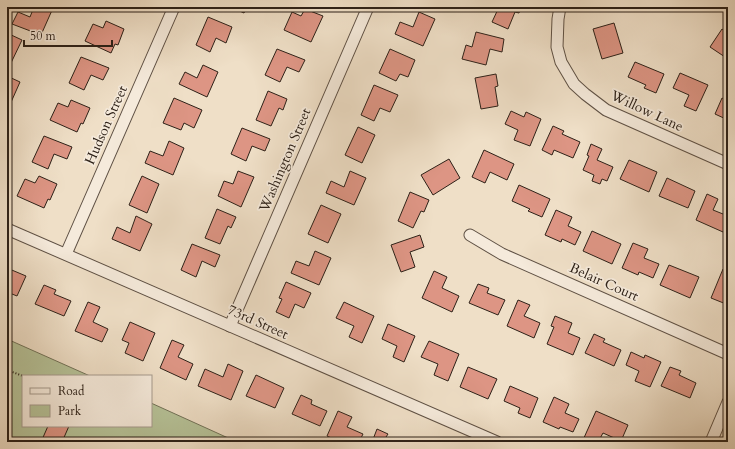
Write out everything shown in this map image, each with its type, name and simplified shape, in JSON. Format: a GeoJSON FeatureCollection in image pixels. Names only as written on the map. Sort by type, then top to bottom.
{"type":"FeatureCollection","features":[{"type":"Feature","properties":{"kind":"street","name":"Hudson Street"},"geometry":{"type":"LineString","coordinates":[[66,254],[174,7]]}},
{"type":"Feature","properties":{"kind":"street","name":"Washington Street"},"geometry":{"type":"LineString","coordinates":[[230,326],[368,7]]}},
{"type":"Feature","properties":{"kind":"street","name":"Willow Lane"},"geometry":{"type":"LineString","coordinates":[[560,7],[557,46],[561,62],[574,84],[595,103],[606,110],[728,164]]}},
{"type":"Feature","properties":{"kind":"street","name":"73rd Street"},"geometry":{"type":"LineString","coordinates":[[7,229],[497,442]]}},
{"type":"Feature","properties":{"kind":"street","name":"Belair Court"},"geometry":{"type":"LineString","coordinates":[[470,235],[502,254],[728,354]]}},
{"type":"Feature","properties":{"kind":"street"},"geometry":{"type":"LineString","coordinates":[[711,442],[728,402]]}},
{"type":"Feature","properties":{"kind":"path"},"geometry":{"type":"LineString","coordinates":[[7,370],[22,376]]}},
{"type":"Feature","properties":{"kind":"green space"},"geometry":{"type":"Polygon","coordinates":[[[7,339],[88,375],[22,375],[22,427],[152,427],[152,403],[237,442],[7,442],[7,339]]]}},
{"type":"Feature","properties":{"kind":"building"},"geometry":{"type":"Polygon","coordinates":[[[34,7],[53,8],[41,35],[12,24],[18,12],[30,17],[34,7]]]}},
{"type":"Feature","properties":{"kind":"building"},"geometry":{"type":"Polygon","coordinates":[[[231,7],[247,7],[244,13],[231,7]]]}},
{"type":"Feature","properties":{"kind":"building"},"geometry":{"type":"Polygon","coordinates":[[[499,7],[521,7],[519,13],[515,12],[508,29],[492,22],[499,7]]]}},
{"type":"Feature","properties":{"kind":"building"},"geometry":{"type":"Polygon","coordinates":[[[305,9],[323,16],[311,42],[284,30],[292,12],[301,16],[305,9]]]}},
{"type":"Feature","properties":{"kind":"building"},"geometry":{"type":"Polygon","coordinates":[[[419,12],[435,19],[423,46],[395,34],[400,22],[413,27],[419,12]]]}},
{"type":"Feature","properties":{"kind":"building"},"geometry":{"type":"Polygon","coordinates":[[[208,17],[232,27],[226,43],[216,38],[210,52],[196,45],[208,17]]]}},
{"type":"Feature","properties":{"kind":"building"},"geometry":{"type":"Polygon","coordinates":[[[106,21],[124,29],[118,45],[115,44],[111,53],[85,41],[93,24],[103,28],[106,21]]]}},
{"type":"Feature","properties":{"kind":"building"},"geometry":{"type":"Polygon","coordinates":[[[614,23],[623,53],[602,59],[593,29],[614,23]]]}},
{"type":"Feature","properties":{"kind":"building"},"geometry":{"type":"Polygon","coordinates":[[[722,29],[728,33],[728,59],[710,47],[722,29]]]}},
{"type":"Feature","properties":{"kind":"building"},"geometry":{"type":"Polygon","coordinates":[[[476,32],[504,39],[502,52],[490,49],[486,65],[462,59],[466,45],[472,47],[476,32]]]}},
{"type":"Feature","properties":{"kind":"building"},"geometry":{"type":"Polygon","coordinates":[[[7,33],[22,40],[10,65],[7,63],[7,33]]]}},
{"type":"Feature","properties":{"kind":"building"},"geometry":{"type":"Polygon","coordinates":[[[277,49],[305,60],[299,72],[287,67],[280,82],[265,75],[277,49]]]}},
{"type":"Feature","properties":{"kind":"building"},"geometry":{"type":"Polygon","coordinates":[[[390,49],[415,60],[408,77],[400,74],[396,81],[379,73],[390,49]]]}},
{"type":"Feature","properties":{"kind":"building"},"geometry":{"type":"Polygon","coordinates":[[[81,57],[109,68],[103,80],[91,75],[84,90],[69,83],[81,57]]]}},
{"type":"Feature","properties":{"kind":"building"},"geometry":{"type":"Polygon","coordinates":[[[635,62],[664,74],[656,93],[644,88],[646,85],[628,77],[635,62]]]}},
{"type":"Feature","properties":{"kind":"building"},"geometry":{"type":"Polygon","coordinates":[[[203,65],[218,72],[207,97],[179,84],[185,72],[197,78],[203,65]]]}},
{"type":"Feature","properties":{"kind":"building"},"geometry":{"type":"Polygon","coordinates":[[[680,73],[708,85],[696,111],[684,106],[689,95],[673,88],[680,73]]]}},
{"type":"Feature","properties":{"kind":"building"},"geometry":{"type":"Polygon","coordinates":[[[496,74],[498,86],[495,87],[498,106],[481,109],[475,78],[496,74]]]}},
{"type":"Feature","properties":{"kind":"building"},"geometry":{"type":"Polygon","coordinates":[[[7,76],[20,82],[8,109],[7,108],[7,76]]]}},
{"type":"Feature","properties":{"kind":"building"},"geometry":{"type":"Polygon","coordinates":[[[374,85],[398,95],[390,112],[380,108],[374,121],[361,115],[374,85]]]}},
{"type":"Feature","properties":{"kind":"building"},"geometry":{"type":"Polygon","coordinates":[[[268,91],[287,99],[283,110],[279,108],[271,126],[256,120],[268,91]]]}},
{"type":"Feature","properties":{"kind":"building"},"geometry":{"type":"Polygon","coordinates":[[[174,98],[202,110],[194,128],[184,123],[181,130],[163,123],[174,98]]]}},
{"type":"Feature","properties":{"kind":"building"},"geometry":{"type":"Polygon","coordinates":[[[722,98],[728,101],[728,120],[715,114],[722,98]]]}},
{"type":"Feature","properties":{"kind":"building"},"geometry":{"type":"Polygon","coordinates":[[[71,100],[90,108],[83,124],[81,123],[77,132],[50,120],[58,103],[68,107],[71,100]]]}},
{"type":"Feature","properties":{"kind":"building"},"geometry":{"type":"Polygon","coordinates":[[[511,111],[524,117],[526,112],[541,119],[530,146],[514,140],[518,130],[505,124],[511,111]]]}},
{"type":"Feature","properties":{"kind":"building"},"geometry":{"type":"Polygon","coordinates":[[[553,126],[564,131],[562,134],[580,142],[573,158],[554,150],[552,155],[542,150],[553,126]]]}},
{"type":"Feature","properties":{"kind":"building"},"geometry":{"type":"Polygon","coordinates":[[[358,127],[375,135],[362,163],[345,155],[358,127]]]}},
{"type":"Feature","properties":{"kind":"building"},"geometry":{"type":"Polygon","coordinates":[[[242,128],[270,139],[265,151],[252,146],[246,161],[231,154],[242,128]]]}},
{"type":"Feature","properties":{"kind":"building"},"geometry":{"type":"Polygon","coordinates":[[[44,136],[72,147],[67,159],[54,154],[48,169],[32,162],[44,136]]]}},
{"type":"Feature","properties":{"kind":"building"},"geometry":{"type":"Polygon","coordinates":[[[169,141],[184,148],[173,175],[145,163],[150,151],[163,156],[169,141]]]}},
{"type":"Feature","properties":{"kind":"building"},"geometry":{"type":"Polygon","coordinates":[[[591,144],[602,149],[597,160],[613,167],[607,181],[602,179],[600,184],[592,181],[594,175],[583,170],[589,156],[587,155],[591,144]]]}},
{"type":"Feature","properties":{"kind":"building"},"geometry":{"type":"Polygon","coordinates":[[[484,150],[514,164],[507,180],[490,172],[485,183],[472,177],[484,150]]]}},
{"type":"Feature","properties":{"kind":"building"},"geometry":{"type":"Polygon","coordinates":[[[449,159],[460,178],[433,195],[421,175],[449,159]]]}},
{"type":"Feature","properties":{"kind":"building"},"geometry":{"type":"Polygon","coordinates":[[[629,160],[657,172],[649,192],[620,179],[629,160]]]}},
{"type":"Feature","properties":{"kind":"building"},"geometry":{"type":"Polygon","coordinates":[[[238,171],[254,177],[241,207],[218,196],[224,181],[233,184],[238,171]]]}},
{"type":"Feature","properties":{"kind":"building"},"geometry":{"type":"Polygon","coordinates":[[[350,171],[366,178],[354,205],[326,193],[331,181],[344,187],[350,171]]]}},
{"type":"Feature","properties":{"kind":"building"},"geometry":{"type":"Polygon","coordinates":[[[39,176],[57,184],[50,200],[48,199],[44,208],[17,196],[25,179],[35,183],[39,176]]]}},
{"type":"Feature","properties":{"kind":"building"},"geometry":{"type":"Polygon","coordinates":[[[142,176],[159,184],[147,213],[129,205],[142,176]]]}},
{"type":"Feature","properties":{"kind":"building"},"geometry":{"type":"Polygon","coordinates":[[[667,178],[695,191],[688,208],[659,196],[667,178]]]}},
{"type":"Feature","properties":{"kind":"building"},"geometry":{"type":"Polygon","coordinates":[[[519,185],[550,199],[542,217],[528,211],[530,209],[512,201],[519,185]]]}},
{"type":"Feature","properties":{"kind":"building"},"geometry":{"type":"Polygon","coordinates":[[[410,192],[429,200],[424,212],[421,211],[413,228],[398,221],[410,192]]]}},
{"type":"Feature","properties":{"kind":"building"},"geometry":{"type":"Polygon","coordinates":[[[707,194],[718,199],[713,210],[728,216],[723,232],[696,220],[707,194]]]}},
{"type":"Feature","properties":{"kind":"building"},"geometry":{"type":"Polygon","coordinates":[[[321,205],[341,214],[328,243],[308,234],[321,205]]]}},
{"type":"Feature","properties":{"kind":"building"},"geometry":{"type":"Polygon","coordinates":[[[217,209],[236,217],[231,228],[228,226],[220,244],[205,238],[217,209]]]}},
{"type":"Feature","properties":{"kind":"building"},"geometry":{"type":"Polygon","coordinates":[[[556,210],[572,217],[568,226],[581,232],[575,245],[562,239],[561,242],[545,235],[556,210]]]}},
{"type":"Feature","properties":{"kind":"building"},"geometry":{"type":"Polygon","coordinates":[[[136,216],[152,224],[140,251],[112,239],[117,227],[130,233],[136,216]]]}},
{"type":"Feature","properties":{"kind":"building"},"geometry":{"type":"Polygon","coordinates":[[[592,231],[621,244],[612,264],[583,251],[592,231]]]}},
{"type":"Feature","properties":{"kind":"building"},"geometry":{"type":"Polygon","coordinates":[[[420,235],[424,247],[410,252],[415,267],[401,272],[391,245],[420,235]]]}},
{"type":"Feature","properties":{"kind":"building"},"geometry":{"type":"Polygon","coordinates":[[[633,243],[648,249],[644,258],[659,264],[653,278],[639,272],[638,275],[622,268],[633,243]]]}},
{"type":"Feature","properties":{"kind":"building"},"geometry":{"type":"Polygon","coordinates":[[[192,244],[220,255],[215,267],[202,261],[196,277],[181,270],[192,244]]]}},
{"type":"Feature","properties":{"kind":"building"},"geometry":{"type":"Polygon","coordinates":[[[315,251],[331,258],[319,285],[291,273],[296,261],[309,266],[315,251]]]}},
{"type":"Feature","properties":{"kind":"building"},"geometry":{"type":"Polygon","coordinates":[[[669,265],[699,277],[690,298],[660,285],[669,265]]]}},
{"type":"Feature","properties":{"kind":"building"},"geometry":{"type":"Polygon","coordinates":[[[7,268],[26,276],[17,296],[7,292],[7,268]]]}},
{"type":"Feature","properties":{"kind":"building"},"geometry":{"type":"Polygon","coordinates":[[[723,269],[728,271],[728,300],[726,304],[711,298],[723,269]]]}},
{"type":"Feature","properties":{"kind":"building"},"geometry":{"type":"Polygon","coordinates":[[[434,271],[447,277],[442,288],[459,296],[452,312],[422,298],[434,271]]]}},
{"type":"Feature","properties":{"kind":"building"},"geometry":{"type":"Polygon","coordinates":[[[286,282],[311,293],[304,308],[295,304],[289,318],[276,312],[282,299],[279,298],[286,282]]]}},
{"type":"Feature","properties":{"kind":"building"},"geometry":{"type":"Polygon","coordinates":[[[478,284],[489,288],[487,293],[505,300],[498,315],[469,303],[478,284]]]}},
{"type":"Feature","properties":{"kind":"building"},"geometry":{"type":"Polygon","coordinates":[[[44,285],[56,290],[54,294],[71,301],[64,316],[35,304],[44,285]]]}},
{"type":"Feature","properties":{"kind":"building"},"geometry":{"type":"Polygon","coordinates":[[[518,300],[530,305],[524,316],[540,323],[534,338],[507,326],[518,300]]]}},
{"type":"Feature","properties":{"kind":"building"},"geometry":{"type":"Polygon","coordinates":[[[88,302],[100,307],[93,322],[108,329],[102,342],[75,331],[88,302]]]}},
{"type":"Feature","properties":{"kind":"building"},"geometry":{"type":"Polygon","coordinates":[[[344,302],[374,316],[362,343],[349,337],[354,326],[336,318],[344,302]]]}},
{"type":"Feature","properties":{"kind":"building"},"geometry":{"type":"Polygon","coordinates":[[[555,316],[572,323],[568,333],[580,338],[573,355],[547,344],[554,327],[551,326],[555,316]]]}},
{"type":"Feature","properties":{"kind":"building"},"geometry":{"type":"Polygon","coordinates":[[[130,322],[155,333],[143,361],[125,353],[129,343],[122,340],[130,322]]]}},
{"type":"Feature","properties":{"kind":"building"},"geometry":{"type":"Polygon","coordinates":[[[388,324],[415,336],[404,362],[393,357],[397,346],[382,339],[388,324]]]}},
{"type":"Feature","properties":{"kind":"building"},"geometry":{"type":"Polygon","coordinates":[[[594,334],[605,339],[603,342],[621,350],[614,366],[585,353],[594,334]]]}},
{"type":"Feature","properties":{"kind":"building"},"geometry":{"type":"Polygon","coordinates":[[[172,340],[184,345],[178,357],[193,364],[186,380],[160,368],[172,340]]]}},
{"type":"Feature","properties":{"kind":"building"},"geometry":{"type":"Polygon","coordinates":[[[429,341],[459,354],[448,381],[434,375],[438,364],[421,357],[429,341]]]}},
{"type":"Feature","properties":{"kind":"building"},"geometry":{"type":"Polygon","coordinates":[[[631,352],[644,358],[645,355],[661,362],[650,387],[635,381],[639,371],[626,365],[631,352]]]}},
{"type":"Feature","properties":{"kind":"building"},"geometry":{"type":"Polygon","coordinates":[[[228,364],[243,371],[231,400],[198,386],[205,369],[223,377],[228,364]]]}},
{"type":"Feature","properties":{"kind":"building"},"geometry":{"type":"Polygon","coordinates":[[[468,367],[497,379],[488,399],[460,387],[468,367]]]}},
{"type":"Feature","properties":{"kind":"building"},"geometry":{"type":"Polygon","coordinates":[[[670,367],[681,371],[679,375],[696,383],[690,398],[661,386],[670,367]]]}},
{"type":"Feature","properties":{"kind":"building"},"geometry":{"type":"Polygon","coordinates":[[[256,375],[284,388],[275,408],[246,396],[256,375]]]}},
{"type":"Feature","properties":{"kind":"building"},"geometry":{"type":"Polygon","coordinates":[[[510,386],[538,398],[530,418],[518,413],[520,408],[504,401],[510,386]]]}},
{"type":"Feature","properties":{"kind":"building"},"geometry":{"type":"Polygon","coordinates":[[[301,395],[312,400],[311,404],[327,411],[320,426],[292,414],[301,395]]]}},
{"type":"Feature","properties":{"kind":"building"},"geometry":{"type":"Polygon","coordinates":[[[554,397],[569,404],[565,413],[579,419],[573,432],[560,427],[559,429],[543,422],[554,397]]]}},
{"type":"Feature","properties":{"kind":"building"},"geometry":{"type":"Polygon","coordinates":[[[338,411],[352,417],[347,427],[363,434],[359,442],[340,442],[327,436],[338,411]]]}},
{"type":"Feature","properties":{"kind":"building"},"geometry":{"type":"Polygon","coordinates":[[[596,411],[628,425],[621,441],[603,433],[598,442],[587,442],[583,440],[596,411]]]}},
{"type":"Feature","properties":{"kind":"building"},"geometry":{"type":"Polygon","coordinates":[[[48,427],[69,427],[62,442],[41,442],[48,427]]]}},
{"type":"Feature","properties":{"kind":"building"},"geometry":{"type":"Polygon","coordinates":[[[377,429],[388,434],[386,437],[397,442],[372,442],[377,429]]]}}]}
